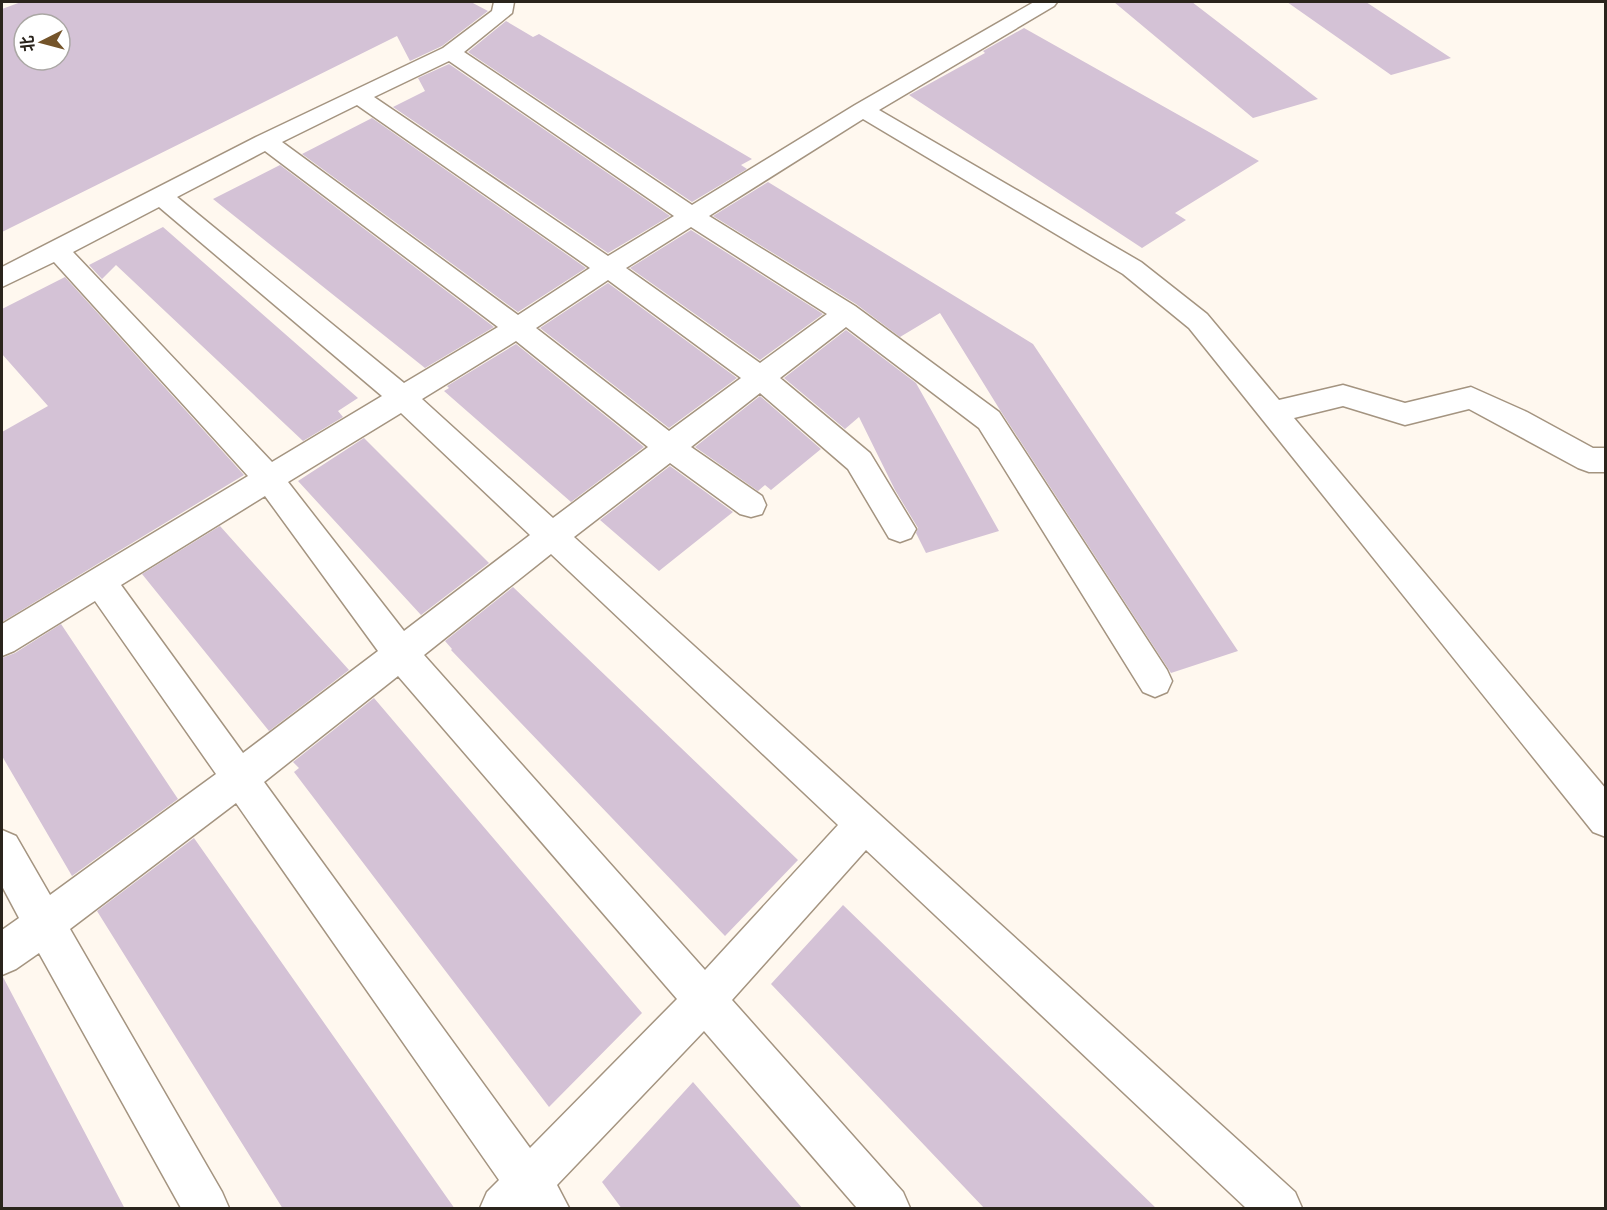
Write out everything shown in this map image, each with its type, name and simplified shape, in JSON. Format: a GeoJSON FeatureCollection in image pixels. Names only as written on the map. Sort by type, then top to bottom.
{"type":"FeatureCollection","features":[{"type":"Feature","properties":{"kind":"street"},"geometry":{"type":"LineString","coordinates":[[2,278],[266,141],[450,52],[502,13],[504,2]]}},
{"type":"Feature","properties":{"kind":"street"},"geometry":{"type":"LineString","coordinates":[[2,641],[517,328],[608,268],[863,110],[1047,2]]}},
{"type":"Feature","properties":{"kind":"street"},"geometry":{"type":"LineString","coordinates":[[450,52],[692,217],[846,313],[989,420],[1155,681]]}},
{"type":"Feature","properties":{"kind":"street"},"geometry":{"type":"LineString","coordinates":[[359,97],[608,268],[761,378],[859,461],[900,530]]}},
{"type":"Feature","properties":{"kind":"street"},"geometry":{"type":"LineString","coordinates":[[863,110],[1132,268],[1198,321],[1605,819]]}},
{"type":"Feature","properties":{"kind":"street"},"geometry":{"type":"LineString","coordinates":[[266,141],[517,328],[669,447],[752,505]]}},
{"type":"Feature","properties":{"kind":"street"},"geometry":{"type":"LineString","coordinates":[[161,196],[402,397],[1279,1209]]}},
{"type":"Feature","properties":{"kind":"street"},"geometry":{"type":"LineString","coordinates":[[57,250],[269,479],[400,653],[886,1209]]}},
{"type":"Feature","properties":{"kind":"street"},"geometry":{"type":"LineString","coordinates":[[2,955],[240,778],[552,536],[846,313]]}},
{"type":"Feature","properties":{"kind":"street"},"geometry":{"type":"LineString","coordinates":[[1273,412],[1343,395],[1405,414],[1471,398],[1517,420],[1589,460],[1605,460]]}},
{"type":"Feature","properties":{"kind":"street"},"geometry":{"type":"LineString","coordinates":[[99,580],[240,778],[526,1200],[864,825]]}},
{"type":"Feature","properties":{"kind":"street"},"geometry":{"type":"LineString","coordinates":[[2,849],[206,1209]]}},
{"type":"Feature","properties":{"kind":"building"},"geometry":{"type":"Polygon","coordinates":[[[21,2],[471,2],[488,11],[442,46],[410,61],[397,36],[2,232],[2,9],[21,2]]]}},
{"type":"Feature","properties":{"kind":"building"},"geometry":{"type":"Polygon","coordinates":[[[1114,2],[1192,2],[1318,99],[1253,118],[1114,2]]]}},
{"type":"Feature","properties":{"kind":"building"},"geometry":{"type":"Polygon","coordinates":[[[1287,2],[1366,2],[1451,58],[1391,75],[1287,2]]]}},
{"type":"Feature","properties":{"kind":"building"},"geometry":{"type":"Polygon","coordinates":[[[506,21],[533,37],[539,34],[752,159],[741,165],[747,169],[692,202],[468,52],[506,21]]]}},
{"type":"Feature","properties":{"kind":"building"},"geometry":{"type":"Polygon","coordinates":[[[1024,28],[1259,161],[1175,213],[1186,220],[1142,248],[909,95],[985,53],[983,51],[1024,28]]]}},
{"type":"Feature","properties":{"kind":"building"},"geometry":{"type":"Polygon","coordinates":[[[449,64],[670,216],[608,253],[393,107],[425,91],[418,78],[449,64]]]}},
{"type":"Feature","properties":{"kind":"building"},"geometry":{"type":"Polygon","coordinates":[[[372,118],[586,268],[518,312],[302,154],[372,118]]]}},
{"type":"Feature","properties":{"kind":"building"},"geometry":{"type":"Polygon","coordinates":[[[280,165],[494,327],[425,368],[213,199],[280,165]]]}},
{"type":"Feature","properties":{"kind":"building"},"geometry":{"type":"Polygon","coordinates":[[[768,182],[1033,344],[1238,651],[1171,673],[1000,410],[940,313],[900,337],[856,304],[713,216],[768,182]]]}},
{"type":"Feature","properties":{"kind":"building"},"geometry":{"type":"Polygon","coordinates":[[[163,227],[358,398],[338,411],[343,417],[303,441],[116,265],[102,279],[89,265],[163,227]]]}},
{"type":"Feature","properties":{"kind":"building"},"geometry":{"type":"Polygon","coordinates":[[[691,230],[823,314],[760,360],[630,268],[691,230]]]}},
{"type":"Feature","properties":{"kind":"building"},"geometry":{"type":"Polygon","coordinates":[[[65,277],[244,475],[2,622],[2,432],[48,406],[2,354],[2,309],[65,277]]]}},
{"type":"Feature","properties":{"kind":"building"},"geometry":{"type":"Polygon","coordinates":[[[608,283],[737,378],[669,428],[540,328],[608,283]]]}},
{"type":"Feature","properties":{"kind":"building"},"geometry":{"type":"Polygon","coordinates":[[[846,330],[916,383],[999,531],[926,553],[916,533],[918,528],[895,490],[859,417],[845,429],[784,378],[846,330]]]}},
{"type":"Feature","properties":{"kind":"building"},"geometry":{"type":"Polygon","coordinates":[[[516,344],[644,447],[571,502],[444,391],[449,388],[447,386],[516,344]]]}},
{"type":"Feature","properties":{"kind":"building"},"geometry":{"type":"Polygon","coordinates":[[[760,396],[821,449],[771,490],[765,485],[758,491],[695,447],[760,396]]]}},
{"type":"Feature","properties":{"kind":"building"},"geometry":{"type":"Polygon","coordinates":[[[364,438],[489,563],[421,615],[298,481],[364,438]]]}},
{"type":"Feature","properties":{"kind":"building"},"geometry":{"type":"Polygon","coordinates":[[[670,466],[733,512],[659,571],[600,520],[670,466]]]}},
{"type":"Feature","properties":{"kind":"building"},"geometry":{"type":"Polygon","coordinates":[[[220,526],[349,670],[269,731],[142,574],[220,526]]]}},
{"type":"Feature","properties":{"kind":"building"},"geometry":{"type":"Polygon","coordinates":[[[513,587],[798,860],[725,936],[451,650],[445,641],[513,587]]]}},
{"type":"Feature","properties":{"kind":"building"},"geometry":{"type":"Polygon","coordinates":[[[61,624],[178,799],[72,876],[2,756],[2,658],[15,653],[61,624]]]}},
{"type":"Feature","properties":{"kind":"building"},"geometry":{"type":"Polygon","coordinates":[[[374,698],[642,1013],[549,1107],[294,772],[299,768],[293,762],[374,698]]]}},
{"type":"Feature","properties":{"kind":"building"},"geometry":{"type":"Polygon","coordinates":[[[194,838],[455,1209],[283,1209],[97,911],[194,838]]]}},
{"type":"Feature","properties":{"kind":"building"},"geometry":{"type":"Polygon","coordinates":[[[843,905],[1157,1209],[985,1209],[771,984],[843,905]]]}},
{"type":"Feature","properties":{"kind":"building"},"geometry":{"type":"Polygon","coordinates":[[[3,977],[125,1209],[2,1209],[3,977]]]}},
{"type":"Feature","properties":{"kind":"building"},"geometry":{"type":"Polygon","coordinates":[[[693,1082],[803,1209],[622,1209],[602,1182],[693,1082]]]}}]}
